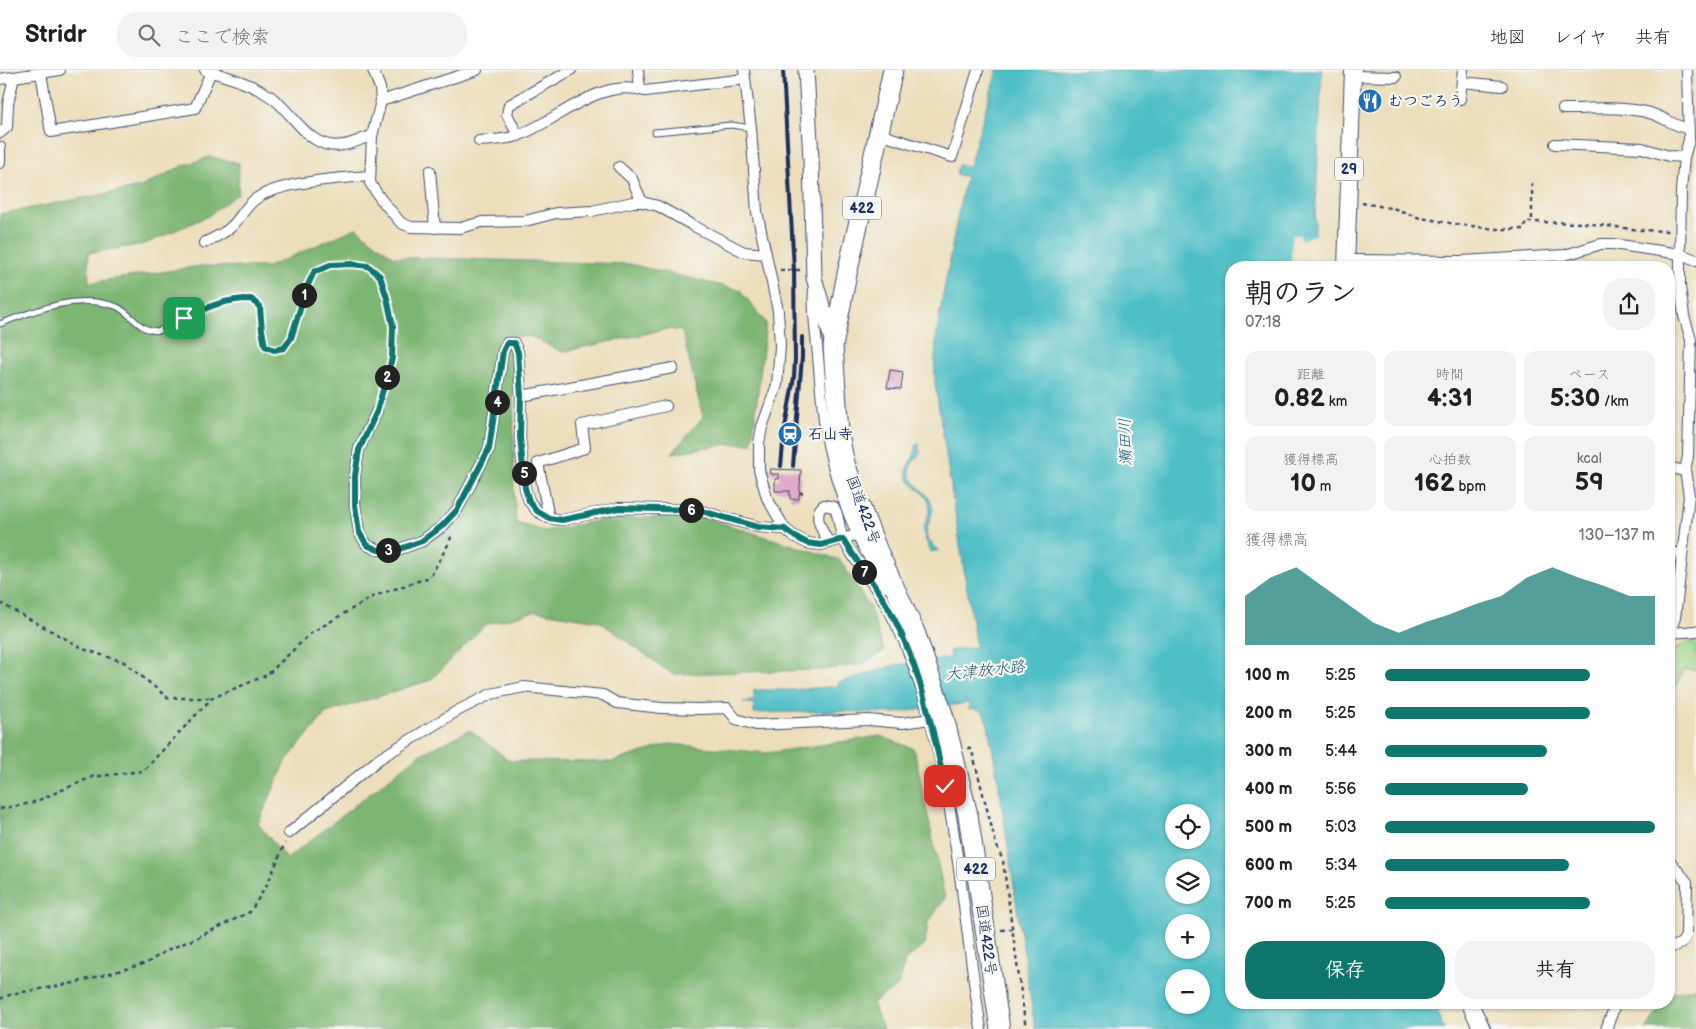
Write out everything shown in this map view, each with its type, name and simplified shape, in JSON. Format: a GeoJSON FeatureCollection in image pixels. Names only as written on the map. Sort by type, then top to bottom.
{"type":"FeatureCollection","features":[{"type":"Feature","properties":{"kind":"highway","name":"国道422号"},"geometry":{"type":"LineString","coordinates":[[893,70],[847,274],[833,346],[839,434],[864,533],[902,602],[925,659],[939,716],[951,743],[968,815],[1000,1029]]}},
{"type":"Feature","properties":{"kind":"main road","name":"29"},"geometry":{"type":"LineString","coordinates":[[1346,261],[1353,73]]}},
{"type":"Feature","properties":{"kind":"main road"},"geometry":{"type":"LineString","coordinates":[[1472,1009],[1482,1029]]}},
{"type":"Feature","properties":{"kind":"street"},"geometry":{"type":"LineString","coordinates":[[0,133],[7,127],[8,76],[60,70]]}},
{"type":"Feature","properties":{"kind":"street"},"geometry":{"type":"LineString","coordinates":[[373,70],[380,88],[382,101],[372,136],[370,183],[380,198],[402,223],[411,227],[460,228],[482,222],[525,220],[556,213],[592,211],[642,202],[658,206],[744,252],[766,254]]}},
{"type":"Feature","properties":{"kind":"street"},"geometry":{"type":"LineString","coordinates":[[382,101],[459,73],[477,70]]}},
{"type":"Feature","properties":{"kind":"street"},"geometry":{"type":"LineString","coordinates":[[518,136],[507,114],[509,105],[571,70]]}},
{"type":"Feature","properties":{"kind":"street"},"geometry":{"type":"LineString","coordinates":[[638,70],[640,90]]}},
{"type":"Feature","properties":{"kind":"street"},"geometry":{"type":"LineString","coordinates":[[479,141],[518,136],[594,95],[631,87],[645,91],[745,75],[757,212],[778,310],[780,346],[777,385],[762,427],[759,443],[759,470],[767,498],[785,529],[807,543],[821,545],[864,533],[838,482],[825,428],[810,274],[811,159],[806,70]]}},
{"type":"Feature","properties":{"kind":"street"},"geometry":{"type":"LineString","coordinates":[[879,134],[952,157],[978,70]]}},
{"type":"Feature","properties":{"kind":"street"},"geometry":{"type":"LineString","coordinates":[[1460,98],[1463,70]]}},
{"type":"Feature","properties":{"kind":"street"},"geometry":{"type":"LineString","coordinates":[[1675,618],[1692,485],[1685,470],[1692,432],[1691,340],[1684,316],[1680,287],[1680,231],[1684,158],[1689,140],[1687,70]]}},
{"type":"Feature","properties":{"kind":"street"},"geometry":{"type":"LineString","coordinates":[[41,72],[51,132],[195,108],[208,71],[261,91],[276,100],[300,128],[322,143],[342,146],[372,136]]}},
{"type":"Feature","properties":{"kind":"street"},"geometry":{"type":"LineString","coordinates":[[1353,73],[1396,77]]}},
{"type":"Feature","properties":{"kind":"street"},"geometry":{"type":"LineString","coordinates":[[1462,82],[1502,86]]}},
{"type":"Feature","properties":{"kind":"street"},"geometry":{"type":"LineString","coordinates":[[1568,106],[1610,104],[1649,112],[1678,127],[1689,129]]}},
{"type":"Feature","properties":{"kind":"street"},"geometry":{"type":"LineString","coordinates":[[1555,144],[1642,148],[1669,156],[1684,158]]}},
{"type":"Feature","properties":{"kind":"street"},"geometry":{"type":"LineString","coordinates":[[0,146],[0,163]]}},
{"type":"Feature","properties":{"kind":"street"},"geometry":{"type":"LineString","coordinates":[[619,167],[632,179],[642,202]]}},
{"type":"Feature","properties":{"kind":"street"},"geometry":{"type":"LineString","coordinates":[[430,171],[434,228]]}},
{"type":"Feature","properties":{"kind":"street"},"geometry":{"type":"LineString","coordinates":[[204,243],[231,227],[248,205],[259,196],[287,187],[326,179],[370,176]]}},
{"type":"Feature","properties":{"kind":"street"},"geometry":{"type":"LineString","coordinates":[[1462,261],[1565,255],[1601,244],[1613,244],[1680,254],[1696,260]]}},
{"type":"Feature","properties":{"kind":"street"},"geometry":{"type":"LineString","coordinates":[[810,274],[833,346]]}},
{"type":"Feature","properties":{"kind":"street"},"geometry":{"type":"LineString","coordinates":[[377,411],[359,450],[355,476],[355,505],[359,532],[367,545],[378,550],[397,550],[422,541],[442,526],[457,510],[489,449],[503,351],[507,343],[514,343],[518,352],[521,396],[520,437],[525,488],[529,501],[537,511],[549,518],[562,520],[619,508],[698,510],[758,527],[785,529]]}},
{"type":"Feature","properties":{"kind":"street"},"geometry":{"type":"LineString","coordinates":[[521,396],[674,368]]}},
{"type":"Feature","properties":{"kind":"street"},"geometry":{"type":"LineString","coordinates":[[549,518],[538,463],[585,448],[582,425],[666,406]]}},
{"type":"Feature","properties":{"kind":"street"},"geometry":{"type":"LineString","coordinates":[[1675,469],[1685,470]]}},
{"type":"Feature","properties":{"kind":"street"},"geometry":{"type":"LineString","coordinates":[[828,543],[818,518],[818,512],[824,505],[834,508],[843,539],[885,603],[939,716],[945,786],[981,1029]]}},
{"type":"Feature","properties":{"kind":"street"},"geometry":{"type":"LineString","coordinates":[[1675,553],[1682,553]]}},
{"type":"Feature","properties":{"kind":"street"},"geometry":{"type":"LineString","coordinates":[[1675,633],[1696,631]]}},
{"type":"Feature","properties":{"kind":"street"},"geometry":{"type":"LineString","coordinates":[[290,833],[379,759],[457,711],[491,694],[524,687],[603,694],[617,703],[662,708],[727,708],[736,719],[756,725],[868,720],[902,723],[939,716]]}},
{"type":"Feature","properties":{"kind":"street"},"geometry":{"type":"LineString","coordinates":[[1675,867],[1687,882],[1686,936],[1682,943],[1675,946]]}},
{"type":"Feature","properties":{"kind":"street"},"geometry":{"type":"LineString","coordinates":[[1606,1029],[1613,1009]]}},
{"type":"Feature","properties":{"kind":"lane"},"geometry":{"type":"LineString","coordinates":[[655,132],[731,125],[751,128]]}},
{"type":"Feature","properties":{"kind":"lane"},"geometry":{"type":"LineString","coordinates":[[0,324],[34,311],[76,301],[100,302],[118,307],[146,330],[161,330],[223,301],[251,299],[260,307],[265,346],[274,350],[284,348],[291,338],[307,287],[314,272],[330,265],[352,264],[368,266],[380,276],[393,326],[392,358],[377,411]]}},
{"type":"Feature","properties":{"kind":"path"},"geometry":{"type":"LineString","coordinates":[[1532,183],[1532,222]]}},
{"type":"Feature","properties":{"kind":"path"},"geometry":{"type":"LineString","coordinates":[[1348,202],[1396,209],[1416,217],[1496,229],[1525,229],[1525,222],[1532,222],[1584,223],[1640,230],[1680,231]]}},
{"type":"Feature","properties":{"kind":"path"},"geometry":{"type":"LineString","coordinates":[[768,265],[783,271],[810,274]]}},
{"type":"Feature","properties":{"kind":"path"},"geometry":{"type":"LineString","coordinates":[[799,493],[805,493]]}},
{"type":"Feature","properties":{"kind":"path"},"geometry":{"type":"LineString","coordinates":[[0,603],[86,650],[124,662],[168,698],[212,698],[267,675],[311,633],[374,596],[430,577],[449,543],[457,510]]}},
{"type":"Feature","properties":{"kind":"path"},"geometry":{"type":"LineString","coordinates":[[0,809],[32,803],[92,777],[143,771],[212,698]]}},
{"type":"Feature","properties":{"kind":"path"},"geometry":{"type":"LineString","coordinates":[[951,743],[964,743],[972,751],[996,844],[1003,861],[1026,1029]]}},
{"type":"Feature","properties":{"kind":"path"},"geometry":{"type":"LineString","coordinates":[[0,999],[12,994],[74,983],[147,963],[167,950],[250,912],[268,883],[290,833]]}},
{"type":"Feature","properties":{"kind":"green space"},"geometry":{"type":"Polygon","coordinates":[[[210,157],[239,163],[238,194],[208,216],[145,244],[88,253],[89,283],[201,266],[268,267],[356,228],[394,257],[629,264],[740,290],[766,323],[752,444],[728,444],[672,453],[703,417],[682,331],[667,329],[562,352],[530,336],[513,337],[514,495],[516,523],[545,531],[608,519],[699,516],[840,560],[870,608],[884,651],[863,664],[822,670],[672,674],[599,621],[536,611],[485,625],[431,680],[326,713],[286,761],[258,824],[287,859],[419,755],[470,730],[510,761],[611,762],[670,744],[767,753],[880,736],[914,749],[945,898],[928,923],[925,945],[905,960],[898,986],[872,1003],[883,1029],[0,1029],[0,214],[141,187],[182,166],[210,157]]]}},
{"type":"Feature","properties":{"kind":"green space"},"geometry":{"type":"Polygon","coordinates":[[[1686,642],[1696,642],[1696,670],[1684,670],[1676,685],[1675,685],[1675,650],[1686,642]]]}},
{"type":"Feature","properties":{"kind":"green space"},"geometry":{"type":"Polygon","coordinates":[[[1696,987],[1696,1029],[1646,1029],[1659,1009],[1675,1009],[1675,992],[1696,987]]]}},
{"type":"Feature","properties":{"kind":"water"},"geometry":{"type":"Polygon","coordinates":[[[997,70],[1322,70],[1313,261],[1225,261],[1225,1009],[1436,1009],[1444,1029],[1035,1029],[998,779],[987,721],[983,712],[975,709],[969,710],[969,703],[894,713],[841,711],[754,713],[754,704],[743,702],[754,701],[754,690],[792,690],[838,686],[838,683],[895,665],[950,658],[949,651],[976,647],[935,384],[936,342],[940,315],[966,177],[956,174],[958,165],[969,167],[997,70]]]}},
{"type":"Feature","properties":{"kind":"water"},"geometry":{"type":"Polygon","coordinates":[[[919,444],[920,453],[911,465],[910,473],[911,478],[928,496],[932,505],[931,518],[926,533],[931,544],[939,550],[930,552],[924,529],[930,508],[928,500],[912,484],[907,473],[908,466],[915,454],[916,445],[919,444]]]}},
{"type":"Feature","properties":{"kind":"pier"},"geometry":{"type":"Polygon","coordinates":[[[1316,234],[1314,261],[1291,261],[1292,235],[1300,235],[1301,240],[1316,234]]]}},
{"type":"Feature","properties":{"kind":"building"},"geometry":{"type":"Polygon","coordinates":[[[890,370],[903,372],[901,389],[887,388],[890,370]]]}},
{"type":"Feature","properties":{"kind":"building"},"geometry":{"type":"Polygon","coordinates":[[[770,469],[801,470],[799,499],[790,499],[790,491],[775,491],[775,479],[779,479],[779,474],[771,474],[770,469]]]}},
{"type":"Feature","properties":{"kind":"railway"},"geometry":{"type":"LineString","coordinates":[[781,466],[795,359],[794,270],[783,70]]}},
{"type":"Feature","properties":{"kind":"railway"},"geometry":{"type":"LineString","coordinates":[[793,466],[802,337]]}},
{"type":"Feature","properties":{"kind":"place","name":"むつごろう"},"geometry":{"type":"Point","coordinates":[1370,101]}},
{"type":"Feature","properties":{"kind":"place","name":"石山寺"},"geometry":{"type":"Point","coordinates":[790,434]}},
{"type":"Feature","properties":{"kind":"route"},"geometry":{"type":"LineString","coordinates":[[184,318],[223,301],[251,299],[260,307],[265,346],[274,350],[284,348],[291,338],[307,287],[314,272],[330,265],[352,264],[368,266],[380,276],[393,326],[392,358],[377,411],[359,450],[355,476],[355,505],[359,532],[367,545],[378,550],[397,550],[422,541],[442,526],[457,510],[489,449],[503,351],[507,343],[514,343],[518,352],[521,396],[520,437],[525,488],[529,501],[537,511],[549,518],[562,520],[619,508],[698,510],[758,527],[785,529],[807,543],[821,545],[843,539],[885,603],[909,653],[931,719],[945,786]]}},
{"type":"Feature","properties":{"kind":"water label","name":"瀬田川"},"geometry":{"type":"Point","coordinates":[1126,442]}},
{"type":"Feature","properties":{"kind":"water label","name":"大津放水路"},"geometry":{"type":"Point","coordinates":[985,671]}}]}
